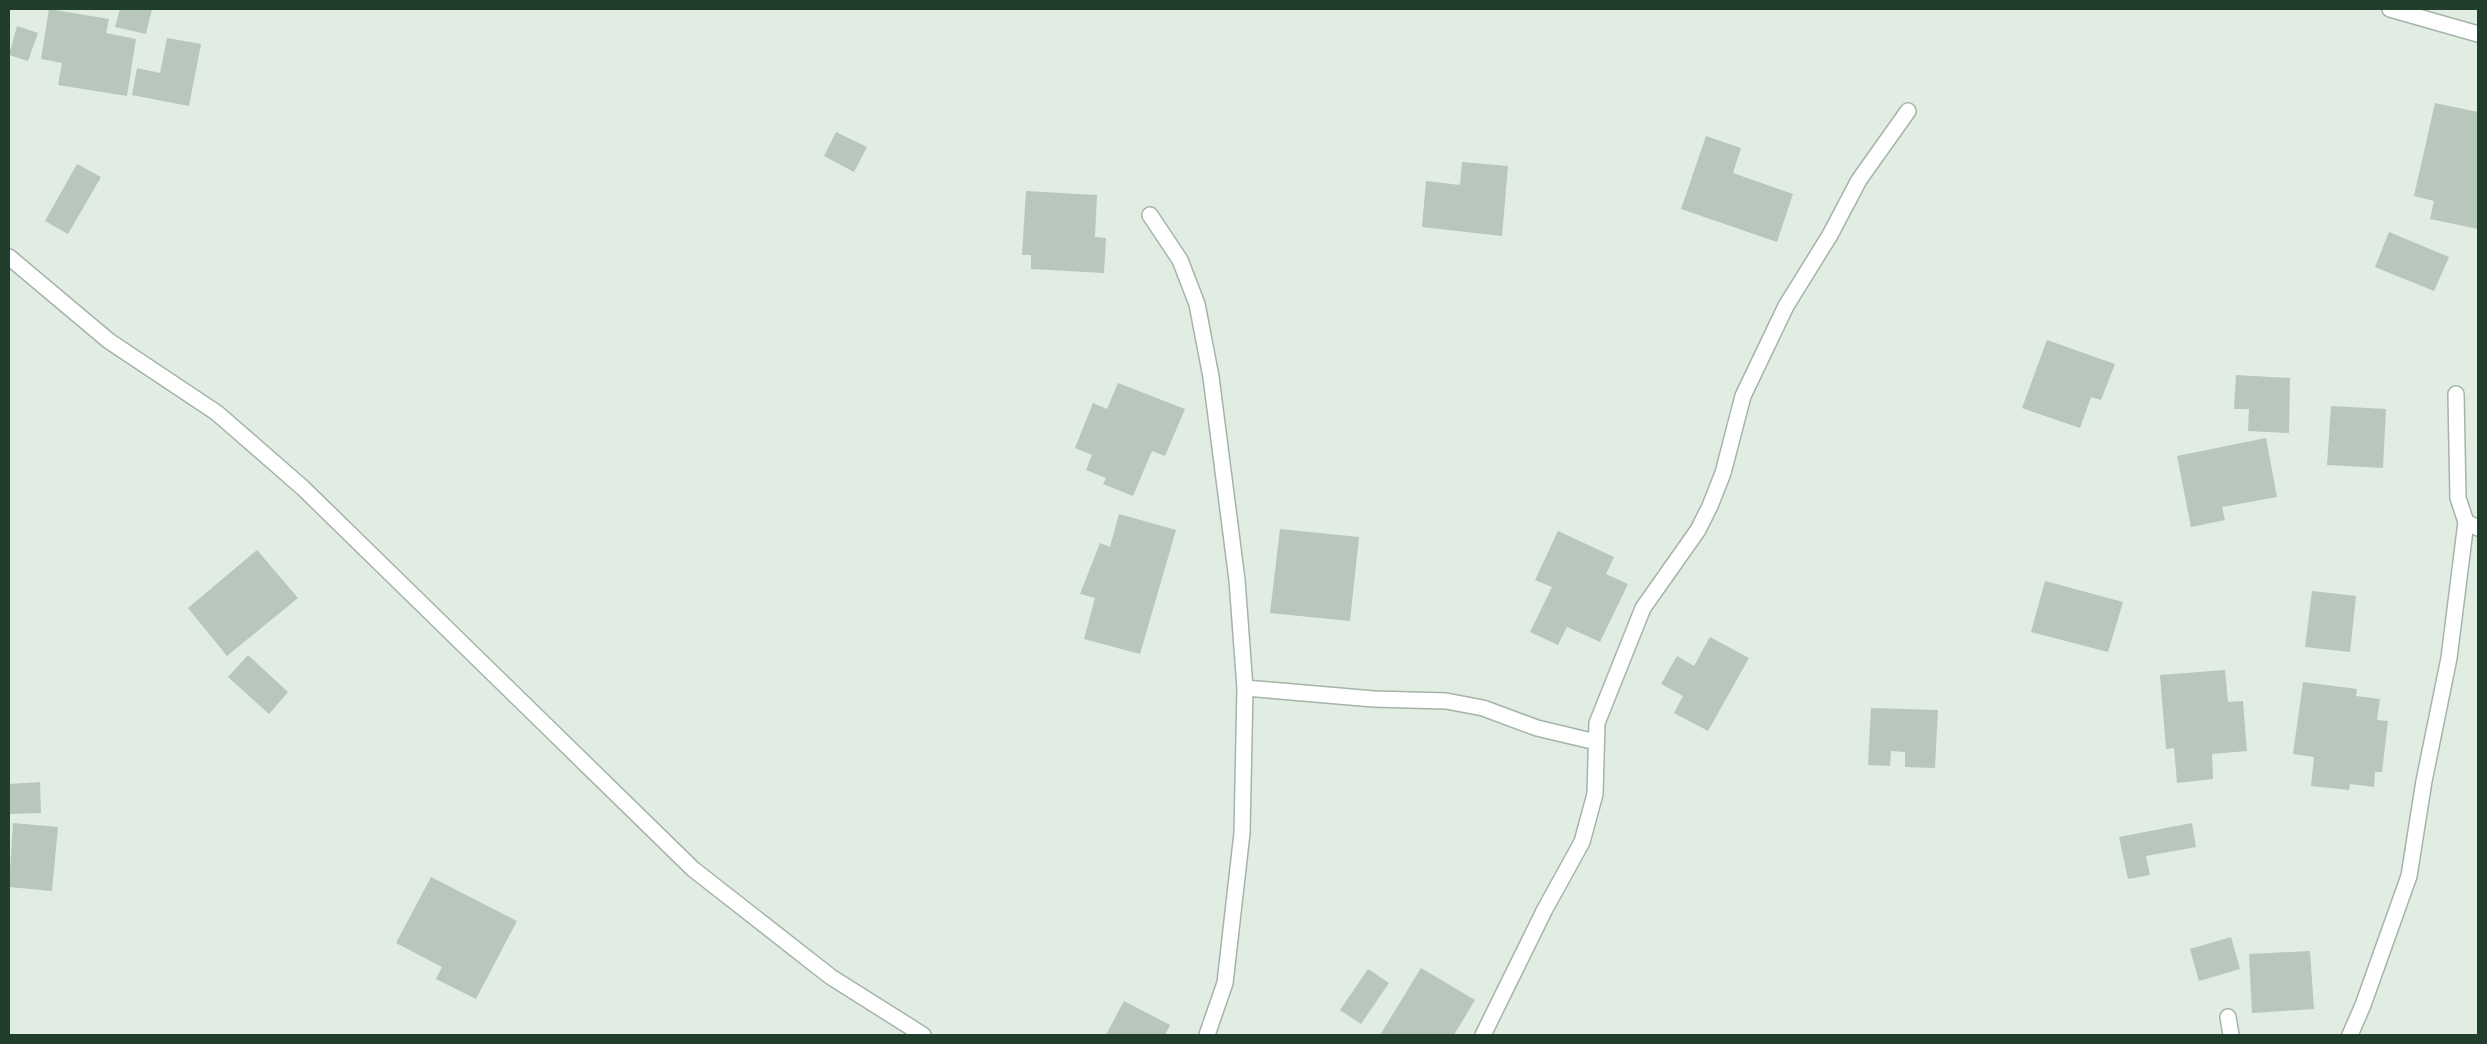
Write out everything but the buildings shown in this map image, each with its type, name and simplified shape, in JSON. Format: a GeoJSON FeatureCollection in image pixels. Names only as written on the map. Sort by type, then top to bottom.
{"type":"FeatureCollection","features":[{"type":"Feature","properties":{"kind":"street"},"geometry":{"type":"LineString","coordinates":[[2390,9],[2478,34]]}},
{"type":"Feature","properties":{"kind":"street"},"geometry":{"type":"LineString","coordinates":[[1483,1035],[1545,909],[1582,842],[1595,794],[1597,723],[1643,608],[1683,552],[1710,506],[1722,473],[1743,396],[1786,306],[1830,236],[1859,180],[1908,111]]}},
{"type":"Feature","properties":{"kind":"street"},"geometry":{"type":"LineString","coordinates":[[1150,215],[1180,260],[1197,304],[1210,377],[1236,580],[1245,688],[1242,833],[1225,983],[1207,1035]]}},
{"type":"Feature","properties":{"kind":"street"},"geometry":{"type":"LineString","coordinates":[[9,257],[108,341],[218,413],[303,488],[693,869],[831,977],[923,1035]]}},
{"type":"Feature","properties":{"kind":"street"},"geometry":{"type":"LineString","coordinates":[[2350,1035],[2363,1005],[2409,876],[2424,782],[2449,658],[2472,525],[2458,498],[2456,394]]}},
{"type":"Feature","properties":{"kind":"street"},"geometry":{"type":"LineString","coordinates":[[1245,688],[1374,699],[1446,700],[1484,708],[1537,728],[1596,742]]}},
{"type":"Feature","properties":{"kind":"street"},"geometry":{"type":"LineString","coordinates":[[2228,1017],[2231,1035]]}}]}
